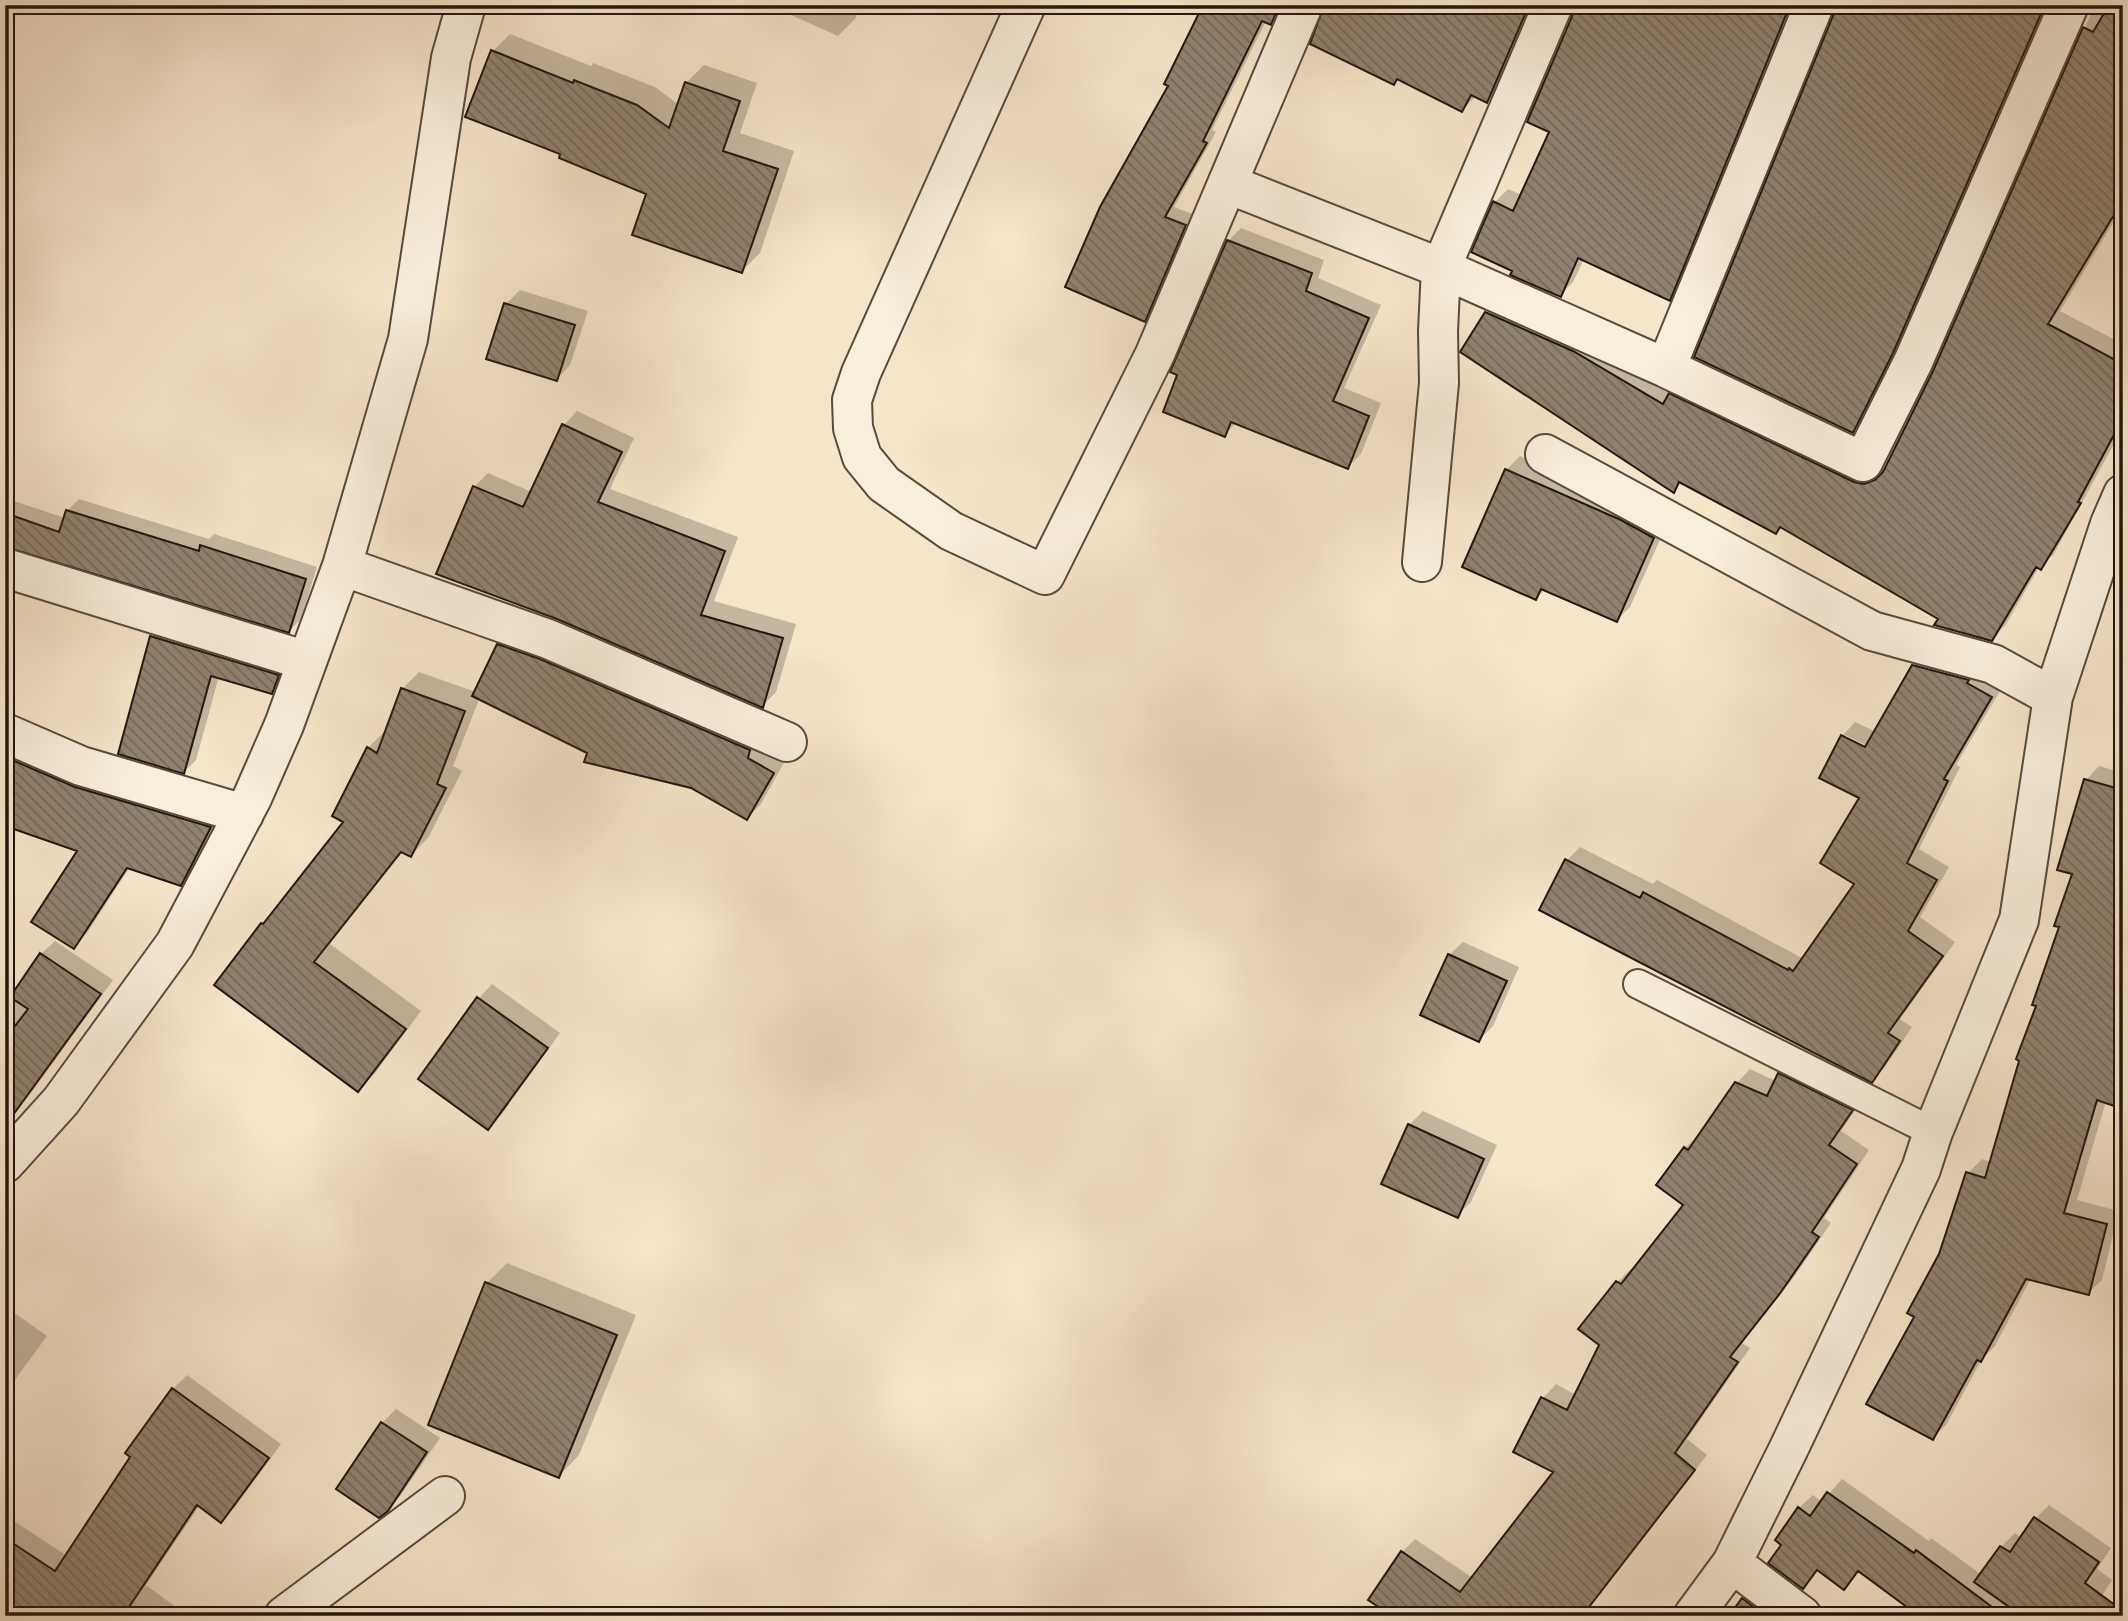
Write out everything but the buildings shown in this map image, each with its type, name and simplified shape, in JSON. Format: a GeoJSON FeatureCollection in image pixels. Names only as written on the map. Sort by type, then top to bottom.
{"type":"FeatureCollection","features":[{"type":"Feature","properties":{"kind":"street"},"geometry":{"type":"LineString","coordinates":[[5,1163],[61,1101],[175,944],[244,814],[284,725],[342,566],[408,339],[451,58],[466,5]]}},
{"type":"Feature","properties":{"kind":"street"},"geometry":{"type":"LineString","coordinates":[[1026,5],[867,360],[852,400],[853,428],[862,457],[884,484],[951,531],[1045,575],[1154,354],[1303,5]]}},
{"type":"Feature","properties":{"kind":"street"},"geometry":{"type":"LineString","coordinates":[[1422,562],[1439,383],[1441,268],[1553,5]]}},
{"type":"Feature","properties":{"kind":"street"},"geometry":{"type":"LineString","coordinates":[[1667,368],[1814,5]]}},
{"type":"Feature","properties":{"kind":"street"},"geometry":{"type":"LineString","coordinates":[[1228,184],[1441,268],[1667,368],[1863,461],[1913,362],[2068,5]]}},
{"type":"Feature","properties":{"kind":"street"},"geometry":{"type":"LineString","coordinates":[[1545,454],[1872,631],[1993,664],[2053,696]]}},
{"type":"Feature","properties":{"kind":"street"},"geometry":{"type":"LineString","coordinates":[[1693,1616],[1732,1563],[1921,1169],[1933,1132],[2020,920],[2053,696],[2110,524],[2123,494]]}},
{"type":"Feature","properties":{"kind":"street"},"geometry":{"type":"LineString","coordinates":[[342,566],[548,639],[787,742]]}},
{"type":"Feature","properties":{"kind":"street"},"geometry":{"type":"LineString","coordinates":[[5,568],[307,661]]}},
{"type":"Feature","properties":{"kind":"street"},"geometry":{"type":"LineString","coordinates":[[5,733],[81,766],[244,814]]}},
{"type":"Feature","properties":{"kind":"street"},"geometry":{"type":"LineString","coordinates":[[284,1616],[445,1496]]}},
{"type":"Feature","properties":{"kind":"street"},"geometry":{"type":"LineString","coordinates":[[1732,1563],[1802,1616]]}},
{"type":"Feature","properties":{"kind":"lane"},"geometry":{"type":"LineString","coordinates":[[1639,984],[1933,1132]]}}]}
